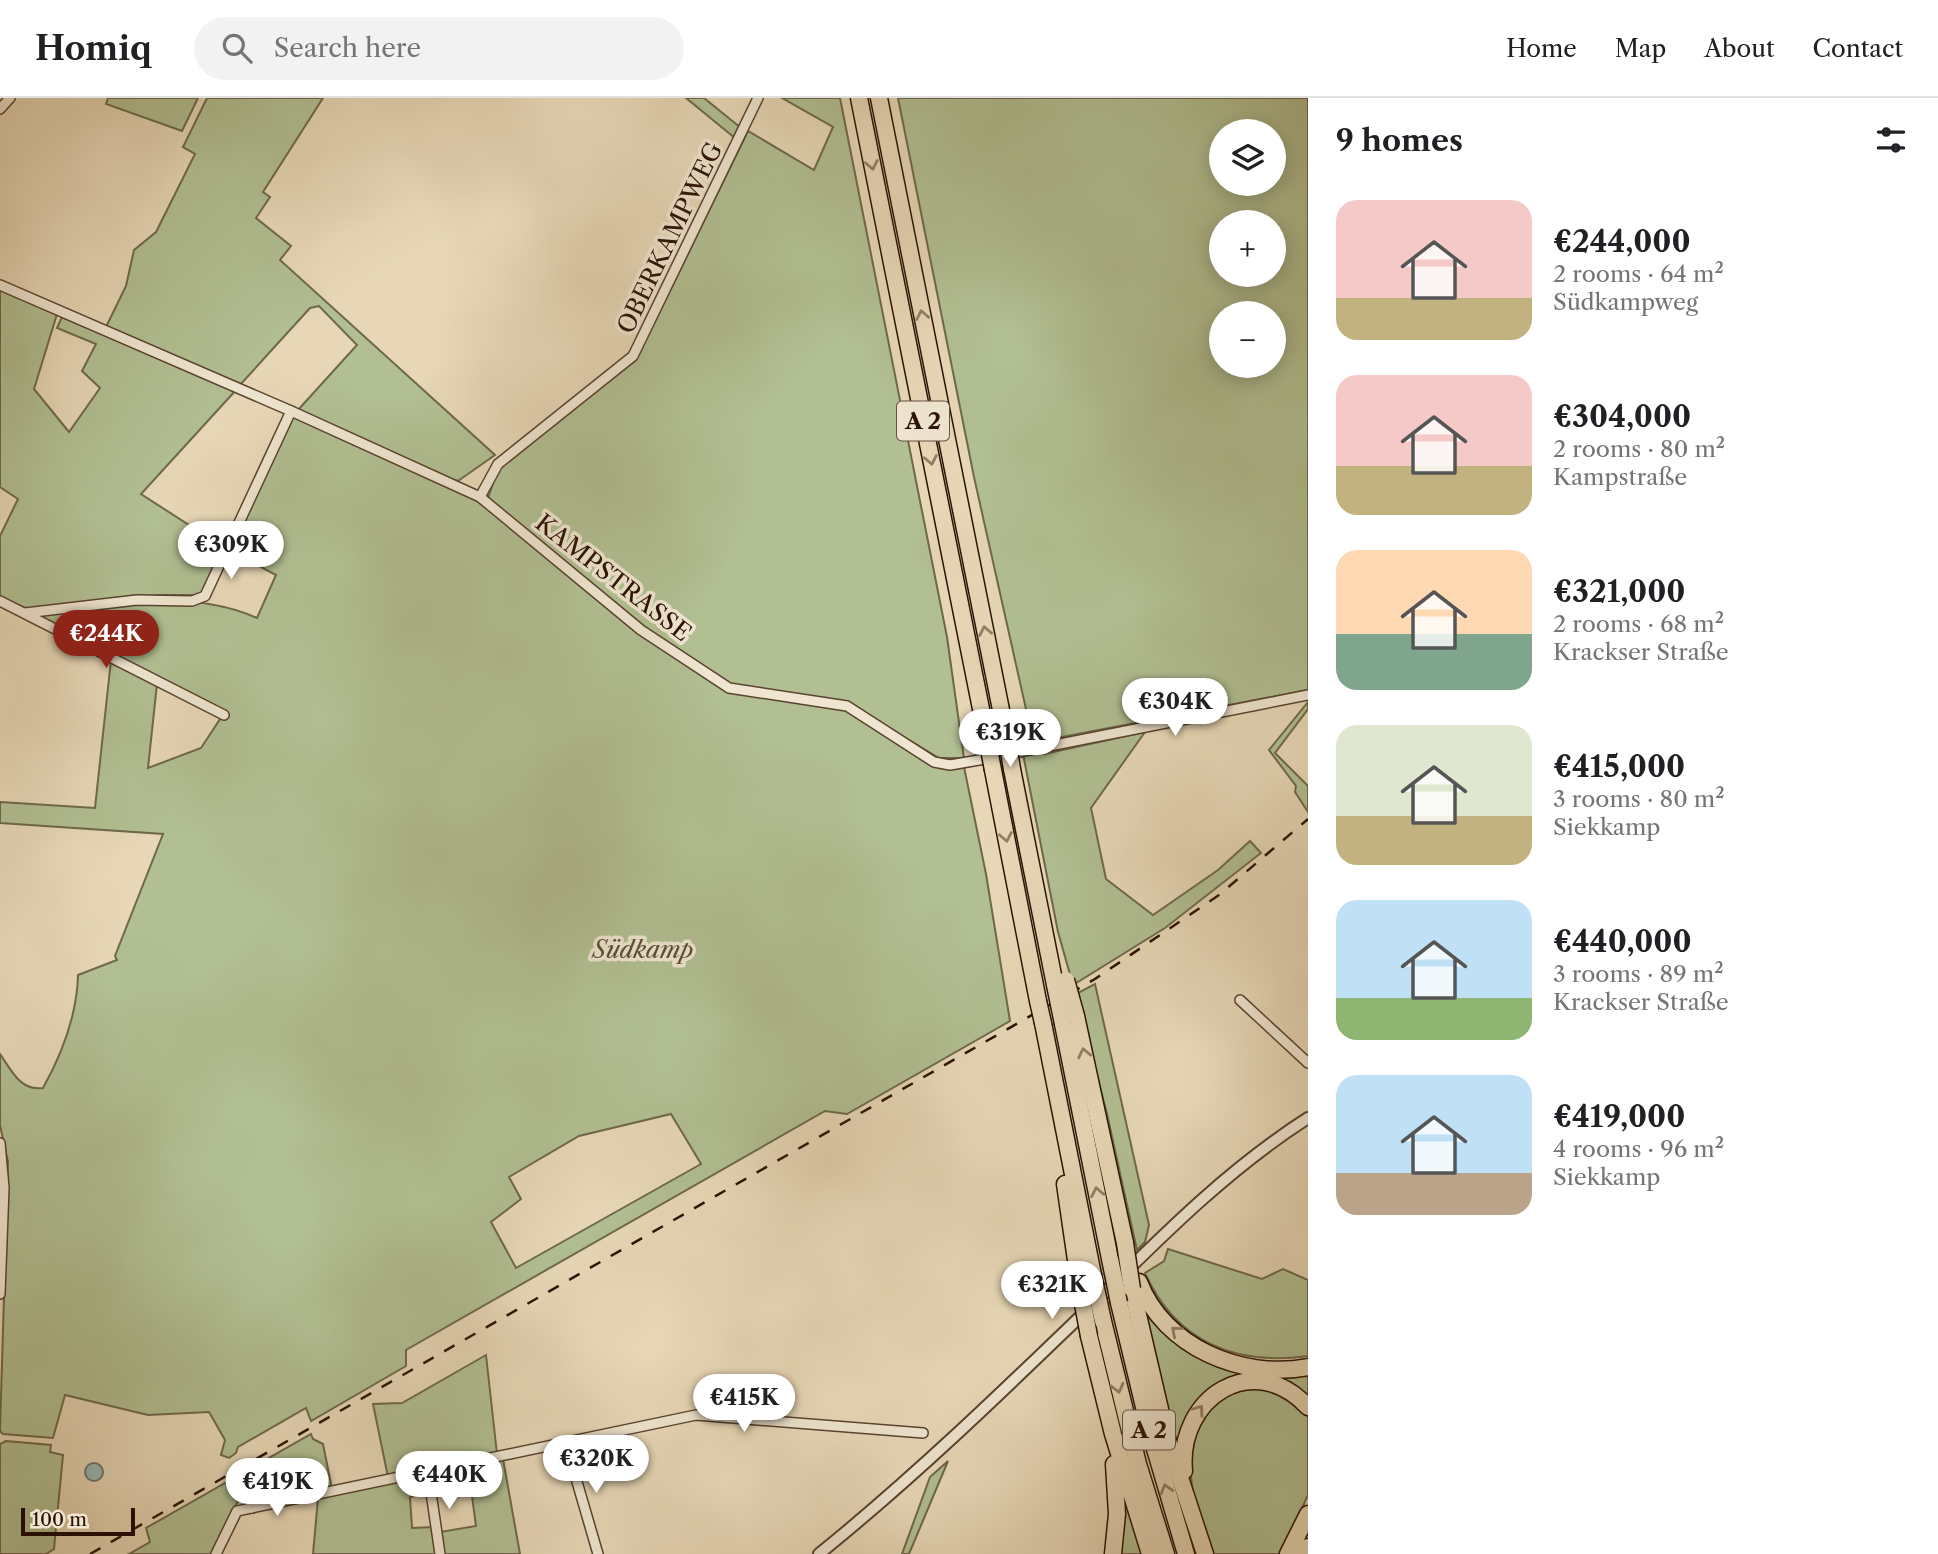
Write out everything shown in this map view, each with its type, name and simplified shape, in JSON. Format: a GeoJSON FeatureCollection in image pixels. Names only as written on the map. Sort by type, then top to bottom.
{"type":"FeatureCollection","features":[{"type":"Feature","properties":{"kind":"highway","name":"A 2"},"geometry":{"type":"LineString","coordinates":[[859,98],[1093,1275],[1132,1441],[1166,1554]]}},
{"type":"Feature","properties":{"kind":"highway","name":"A 2"},"geometry":{"type":"LineString","coordinates":[[879,98],[1012,769],[1070,1020],[1119,1303],[1150,1432],[1186,1554]]}},
{"type":"Feature","properties":{"kind":"highway"},"geometry":{"type":"LineString","coordinates":[[1070,1020],[1136,1285],[1166,1435],[1205,1554]]}},
{"type":"Feature","properties":{"kind":"highway"},"geometry":{"type":"LineString","coordinates":[[1054,1081],[1050,1099],[1080,1288],[1116,1482],[1117,1529],[1113,1554]]}},
{"type":"Feature","properties":{"kind":"highway"},"geometry":{"type":"LineString","coordinates":[[1136,1285],[1170,1326],[1205,1353],[1246,1367],[1285,1370],[1308,1367]]}},
{"type":"Feature","properties":{"kind":"highway"},"geometry":{"type":"LineString","coordinates":[[1097,1372],[1150,1554]]}},
{"type":"Feature","properties":{"kind":"highway"},"geometry":{"type":"LineString","coordinates":[[1187,1498],[1182,1455],[1185,1439],[1195,1414],[1211,1396],[1236,1384],[1258,1382],[1290,1392],[1308,1407]]}},
{"type":"Feature","properties":{"kind":"highway"},"geometry":{"type":"LineString","coordinates":[[1288,1554],[1307,1516]]}},
{"type":"Feature","properties":{"kind":"highway"},"geometry":{"type":"LineString","coordinates":[[1305,1554],[1308,1548]]}},
{"type":"Feature","properties":{"kind":"street"},"geometry":{"type":"LineString","coordinates":[[0,109],[10,98]]}},
{"type":"Feature","properties":{"kind":"street","name":"OBERKAMPWEG"},"geometry":{"type":"LineString","coordinates":[[480,497],[498,464],[633,356],[758,98]]}},
{"type":"Feature","properties":{"kind":"street","name":"KAMPSTRASSE"},"geometry":{"type":"LineString","coordinates":[[0,285],[291,411],[480,497],[641,630],[729,688],[847,706],[934,762],[950,765],[979,760],[1308,695]]}},
{"type":"Feature","properties":{"kind":"street"},"geometry":{"type":"LineString","coordinates":[[25,613],[137,600],[192,600],[205,596],[291,411]]}},
{"type":"Feature","properties":{"kind":"street"},"geometry":{"type":"LineString","coordinates":[[0,601],[224,715]]}},
{"type":"Feature","properties":{"kind":"street"},"geometry":{"type":"LineString","coordinates":[[1240,1000],[1308,1063]]}},
{"type":"Feature","properties":{"kind":"street"},"geometry":{"type":"LineString","coordinates":[[819,1554],[951,1441],[1194,1206],[1238,1168],[1308,1118]]}},
{"type":"Feature","properties":{"kind":"street"},"geometry":{"type":"LineString","coordinates":[[0,1143],[4,1188],[0,1294]]}},
{"type":"Feature","properties":{"kind":"street"},"geometry":{"type":"LineString","coordinates":[[216,1554],[237,1511],[696,1415],[923,1433]]}},
{"type":"Feature","properties":{"kind":"street"},"geometry":{"type":"LineString","coordinates":[[566,1444],[598,1554]]}},
{"type":"Feature","properties":{"kind":"street"},"geometry":{"type":"LineString","coordinates":[[428,1472],[440,1554]]}},
{"type":"Feature","properties":{"kind":"street"},"geometry":{"type":"LineString","coordinates":[[247,1481],[252,1508]]}},
{"type":"Feature","properties":{"kind":"green space"},"geometry":{"type":"Polygon","coordinates":[[[108,98],[198,98],[182,131],[106,104],[108,98]]]}},
{"type":"Feature","properties":{"kind":"green space"},"geometry":{"type":"Polygon","coordinates":[[[207,98],[323,98],[263,192],[270,197],[256,218],[291,246],[280,260],[495,455],[458,481],[435,474],[298,410],[357,345],[319,306],[310,308],[240,385],[106,327],[126,286],[134,250],[156,232],[195,154],[183,147],[207,98]]]}},
{"type":"Feature","properties":{"kind":"green space"},"geometry":{"type":"Polygon","coordinates":[[[686,98],[704,98],[741,128],[736,139],[686,98]]]}},
{"type":"Feature","properties":{"kind":"green space"},"geometry":{"type":"Polygon","coordinates":[[[782,98],[840,98],[947,637],[964,758],[939,758],[849,704],[731,685],[646,630],[488,498],[498,468],[636,360],[748,131],[814,170],[833,127],[782,98]]]}},
{"type":"Feature","properties":{"kind":"green space"},"geometry":{"type":"Polygon","coordinates":[[[898,98],[1308,98],[1308,690],[1041,741],[1030,727],[974,477],[898,98]]]}},
{"type":"Feature","properties":{"kind":"green space"},"geometry":{"type":"Polygon","coordinates":[[[0,289],[57,314],[34,389],[69,432],[100,388],[82,371],[96,344],[57,328],[62,317],[236,390],[141,494],[226,549],[207,595],[159,595],[28,609],[0,597],[0,536],[18,499],[0,487],[0,289]]]}},
{"type":"Feature","properties":{"kind":"green space","name":"Südkamp"},"geometry":{"type":"Polygon","coordinates":[[[290,414],[486,504],[639,634],[728,692],[846,710],[951,769],[964,767],[986,874],[1010,1021],[847,1114],[825,1111],[406,1350],[406,1366],[311,1421],[306,1408],[238,1447],[236,1453],[229,1458],[221,1455],[225,1440],[209,1412],[148,1415],[65,1395],[53,1438],[3,1434],[0,1431],[8,1162],[0,1125],[0,1054],[22,1083],[43,1088],[67,1033],[75,1004],[78,975],[117,960],[115,956],[163,834],[0,823],[0,802],[95,808],[111,660],[157,684],[148,768],[201,748],[222,716],[39,615],[121,604],[177,601],[204,603],[257,618],[276,575],[231,551],[290,414]],[[671,1114],[579,1136],[509,1177],[521,1199],[491,1222],[516,1268],[701,1164],[671,1114]]]}},
{"type":"Feature","properties":{"kind":"green space"},"geometry":{"type":"Polygon","coordinates":[[[1308,702],[1308,709],[1275,753],[1308,786],[1308,812],[1295,792],[1296,786],[1269,750],[1308,702]]]}},
{"type":"Feature","properties":{"kind":"green space"},"geometry":{"type":"Polygon","coordinates":[[[1145,732],[1091,808],[1106,879],[1153,915],[1218,870],[1250,841],[1261,853],[1165,928],[1073,985],[1058,932],[1023,754],[1044,754],[1145,732]]]}},
{"type":"Feature","properties":{"kind":"green space"},"geometry":{"type":"Polygon","coordinates":[[[1095,984],[1149,1225],[1145,1242],[1137,1250],[1107,1114],[1076,994],[1095,984]]]}},
{"type":"Feature","properties":{"kind":"green space"},"geometry":{"type":"Polygon","coordinates":[[[1168,1249],[1262,1279],[1283,1269],[1308,1280],[1308,1356],[1256,1357],[1211,1344],[1191,1332],[1173,1316],[1158,1297],[1145,1273],[1164,1261],[1168,1249]]]}},
{"type":"Feature","properties":{"kind":"green space"},"geometry":{"type":"Polygon","coordinates":[[[1139,1296],[1196,1353],[1308,1372],[1308,1398],[1295,1387],[1280,1380],[1247,1377],[1231,1380],[1216,1386],[1192,1408],[1184,1423],[1178,1449],[1139,1296]]]}},
{"type":"Feature","properties":{"kind":"green space"},"geometry":{"type":"Polygon","coordinates":[[[486,1355],[497,1454],[388,1477],[373,1404],[402,1403],[486,1355]]]}},
{"type":"Feature","properties":{"kind":"green space"},"geometry":{"type":"Polygon","coordinates":[[[1237,1387],[1279,1391],[1296,1403],[1308,1417],[1308,1495],[1281,1554],[1212,1554],[1194,1499],[1188,1456],[1198,1419],[1237,1387]]]}},
{"type":"Feature","properties":{"kind":"green space"},"geometry":{"type":"Polygon","coordinates":[[[311,1434],[313,1439],[323,1444],[332,1489],[267,1502],[255,1484],[235,1506],[226,1525],[219,1554],[129,1554],[150,1542],[146,1528],[311,1434]]]}},
{"type":"Feature","properties":{"kind":"green space"},"geometry":{"type":"Polygon","coordinates":[[[6,1441],[51,1445],[50,1452],[63,1455],[54,1549],[46,1554],[0,1554],[0,1444],[6,1441]]]}},
{"type":"Feature","properties":{"kind":"green space"},"geometry":{"type":"Polygon","coordinates":[[[503,1459],[520,1554],[443,1554],[440,1532],[476,1526],[468,1466],[503,1459]]]}},
{"type":"Feature","properties":{"kind":"green space"},"geometry":{"type":"Polygon","coordinates":[[[948,1461],[909,1554],[902,1554],[930,1477],[948,1461]]]}},
{"type":"Feature","properties":{"kind":"green space"},"geometry":{"type":"Polygon","coordinates":[[[426,1475],[429,1494],[410,1497],[412,1528],[434,1527],[437,1554],[313,1554],[318,1498],[426,1475]]]}},
{"type":"Feature","properties":{"kind":"green space"},"geometry":{"type":"Polygon","coordinates":[[[1124,1496],[1144,1554],[1119,1554],[1124,1496]]]}},
{"type":"Feature","properties":{"kind":"water"},"geometry":{"type":"Polygon","coordinates":[[[94,1463],[100,1466],[103,1472],[100,1478],[94,1481],[88,1478],[85,1472],[88,1466],[94,1463]]]}},
{"type":"Feature","properties":{"kind":"railway"},"geometry":{"type":"LineString","coordinates":[[90,1554],[1095,979],[1219,895],[1308,819]]}}]}
